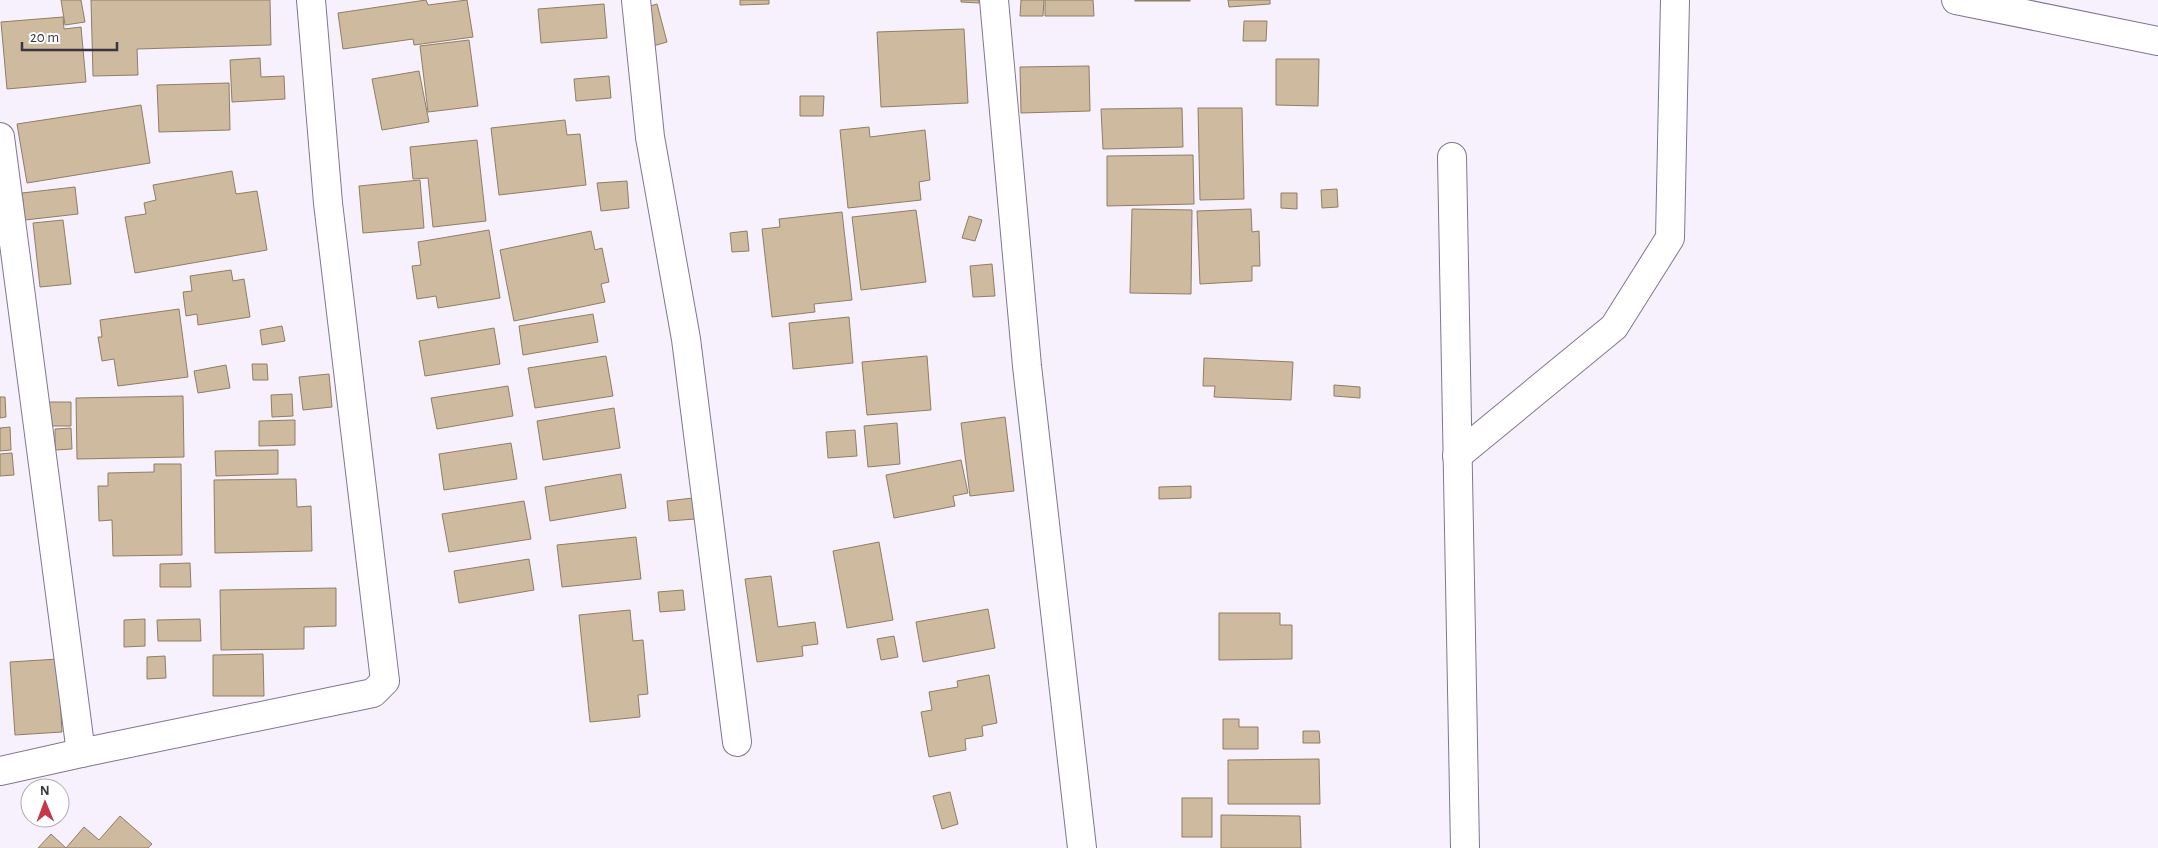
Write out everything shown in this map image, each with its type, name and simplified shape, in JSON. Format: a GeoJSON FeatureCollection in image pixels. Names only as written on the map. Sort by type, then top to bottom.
{"type":"FeatureCollection","features":[{"type":"Feature","properties":{"kind":"street"},"geometry":{"type":"LineString","coordinates":[[0,772],[81,753],[373,693],[385,681],[328,203],[311,0]]}},
{"type":"Feature","properties":{"kind":"street"},"geometry":{"type":"LineString","coordinates":[[636,0],[650,137],[686,339],[737,742]]}},
{"type":"Feature","properties":{"kind":"street"},"geometry":{"type":"LineString","coordinates":[[994,0],[1027,366],[1082,848]]}},
{"type":"Feature","properties":{"kind":"street"},"geometry":{"type":"LineString","coordinates":[[1457,456],[1614,327],[1670,238],[1675,0]]}},
{"type":"Feature","properties":{"kind":"street"},"geometry":{"type":"LineString","coordinates":[[1956,0],[2158,41]]}},
{"type":"Feature","properties":{"kind":"street"},"geometry":{"type":"LineString","coordinates":[[0,138],[81,753]]}},
{"type":"Feature","properties":{"kind":"street"},"geometry":{"type":"LineString","coordinates":[[1452,157],[1465,848]]}},
{"type":"Feature","properties":{"kind":"building"},"geometry":{"type":"Polygon","coordinates":[[[61,0],[81,0],[85,22],[65,25],[61,0]]]}},
{"type":"Feature","properties":{"kind":"building"},"geometry":{"type":"Polygon","coordinates":[[[91,0],[270,0],[271,45],[137,49],[138,75],[93,76],[91,0]]]}},
{"type":"Feature","properties":{"kind":"building"},"geometry":{"type":"Polygon","coordinates":[[[426,0],[428,5],[467,0],[473,37],[414,45],[413,39],[343,49],[338,13],[426,0]]]}},
{"type":"Feature","properties":{"kind":"building"},"geometry":{"type":"Polygon","coordinates":[[[740,0],[769,0],[769,4],[740,5],[740,0]]]}},
{"type":"Feature","properties":{"kind":"building"},"geometry":{"type":"Polygon","coordinates":[[[961,0],[979,0],[979,3],[961,2],[961,0]]]}},
{"type":"Feature","properties":{"kind":"building"},"geometry":{"type":"Polygon","coordinates":[[[1021,0],[1044,0],[1043,16],[1020,16],[1021,0]]]}},
{"type":"Feature","properties":{"kind":"building"},"geometry":{"type":"Polygon","coordinates":[[[1045,0],[1093,0],[1094,16],[1045,16],[1045,0]]]}},
{"type":"Feature","properties":{"kind":"building"},"geometry":{"type":"Polygon","coordinates":[[[1190,0],[1190,1],[1135,1],[1190,0]]]}},
{"type":"Feature","properties":{"kind":"building"},"geometry":{"type":"Polygon","coordinates":[[[1228,0],[1270,0],[1270,4],[1229,7],[1228,0]]]}},
{"type":"Feature","properties":{"kind":"building"},"geometry":{"type":"Polygon","coordinates":[[[604,4],[607,38],[541,43],[538,9],[604,4]]]}},
{"type":"Feature","properties":{"kind":"building"},"geometry":{"type":"Polygon","coordinates":[[[657,4],[667,42],[653,46],[643,8],[657,4]]]}},
{"type":"Feature","properties":{"kind":"building"},"geometry":{"type":"Polygon","coordinates":[[[63,17],[64,29],[81,27],[86,82],[7,89],[1,22],[63,17]]]}},
{"type":"Feature","properties":{"kind":"building"},"geometry":{"type":"Polygon","coordinates":[[[1244,21],[1267,21],[1266,41],[1243,41],[1244,21]]]}},
{"type":"Feature","properties":{"kind":"building"},"geometry":{"type":"Polygon","coordinates":[[[964,29],[968,103],[881,107],[877,32],[964,29]]]}},
{"type":"Feature","properties":{"kind":"building"},"geometry":{"type":"Polygon","coordinates":[[[469,40],[478,106],[428,112],[420,46],[469,40]]]}},
{"type":"Feature","properties":{"kind":"building"},"geometry":{"type":"Polygon","coordinates":[[[260,58],[261,77],[284,76],[285,99],[232,102],[230,60],[260,58]]]}},
{"type":"Feature","properties":{"kind":"building"},"geometry":{"type":"Polygon","coordinates":[[[1276,59],[1319,59],[1318,106],[1276,105],[1276,59]]]}},
{"type":"Feature","properties":{"kind":"building"},"geometry":{"type":"Polygon","coordinates":[[[1089,66],[1090,111],[1021,113],[1020,67],[1089,66]]]}},
{"type":"Feature","properties":{"kind":"building"},"geometry":{"type":"Polygon","coordinates":[[[419,71],[429,122],[382,130],[372,79],[419,71]]]}},
{"type":"Feature","properties":{"kind":"building"},"geometry":{"type":"Polygon","coordinates":[[[609,76],[611,98],[576,101],[574,79],[609,76]]]}},
{"type":"Feature","properties":{"kind":"building"},"geometry":{"type":"Polygon","coordinates":[[[229,83],[230,130],[159,132],[157,85],[229,83]]]}},
{"type":"Feature","properties":{"kind":"building"},"geometry":{"type":"Polygon","coordinates":[[[800,96],[824,96],[823,116],[800,116],[800,96]]]}},
{"type":"Feature","properties":{"kind":"building"},"geometry":{"type":"Polygon","coordinates":[[[141,105],[150,163],[27,183],[17,124],[141,105]]]}},
{"type":"Feature","properties":{"kind":"building"},"geometry":{"type":"Polygon","coordinates":[[[1182,108],[1183,147],[1103,149],[1101,109],[1182,108]]]}},
{"type":"Feature","properties":{"kind":"building"},"geometry":{"type":"Polygon","coordinates":[[[1198,108],[1242,108],[1244,199],[1200,200],[1198,108]]]}},
{"type":"Feature","properties":{"kind":"building"},"geometry":{"type":"Polygon","coordinates":[[[565,120],[567,135],[580,134],[586,185],[499,195],[491,128],[565,120]]]}},
{"type":"Feature","properties":{"kind":"building"},"geometry":{"type":"Polygon","coordinates":[[[869,127],[870,137],[925,130],[930,180],[919,182],[921,200],[848,208],[840,130],[869,127]]]}},
{"type":"Feature","properties":{"kind":"building"},"geometry":{"type":"Polygon","coordinates":[[[477,140],[486,221],[433,227],[428,178],[413,179],[410,147],[477,140]]]}},
{"type":"Feature","properties":{"kind":"building"},"geometry":{"type":"Polygon","coordinates":[[[1193,155],[1194,204],[1107,206],[1107,156],[1193,155]]]}},
{"type":"Feature","properties":{"kind":"building"},"geometry":{"type":"Polygon","coordinates":[[[232,171],[236,194],[257,191],[267,250],[135,273],[125,217],[146,214],[144,203],[156,200],[153,185],[232,171]]]}},
{"type":"Feature","properties":{"kind":"building"},"geometry":{"type":"Polygon","coordinates":[[[420,180],[424,228],[363,233],[359,186],[420,180]]]}},
{"type":"Feature","properties":{"kind":"building"},"geometry":{"type":"Polygon","coordinates":[[[627,181],[629,208],[601,211],[597,183],[627,181]]]}},
{"type":"Feature","properties":{"kind":"building"},"geometry":{"type":"Polygon","coordinates":[[[75,187],[78,214],[25,220],[22,193],[75,187]]]}},
{"type":"Feature","properties":{"kind":"building"},"geometry":{"type":"Polygon","coordinates":[[[1337,189],[1338,207],[1322,208],[1321,190],[1337,189]]]}},
{"type":"Feature","properties":{"kind":"building"},"geometry":{"type":"Polygon","coordinates":[[[1281,193],[1297,193],[1297,209],[1281,208],[1281,193]]]}},
{"type":"Feature","properties":{"kind":"building"},"geometry":{"type":"Polygon","coordinates":[[[1132,209],[1192,210],[1191,294],[1130,293],[1132,209]]]}},
{"type":"Feature","properties":{"kind":"building"},"geometry":{"type":"Polygon","coordinates":[[[1251,209],[1252,232],[1259,231],[1260,266],[1252,266],[1252,281],[1200,284],[1197,211],[1251,209]]]}},
{"type":"Feature","properties":{"kind":"building"},"geometry":{"type":"Polygon","coordinates":[[[916,210],[926,282],[861,290],[852,217],[916,210]]]}},
{"type":"Feature","properties":{"kind":"building"},"geometry":{"type":"Polygon","coordinates":[[[842,212],[852,300],[814,304],[815,312],[772,317],[762,229],[780,227],[779,219],[842,212]]]}},
{"type":"Feature","properties":{"kind":"building"},"geometry":{"type":"Polygon","coordinates":[[[969,216],[982,220],[975,241],[962,238],[969,216]]]}},
{"type":"Feature","properties":{"kind":"building"},"geometry":{"type":"Polygon","coordinates":[[[63,220],[71,284],[40,287],[33,223],[63,220]]]}},
{"type":"Feature","properties":{"kind":"building"},"geometry":{"type":"Polygon","coordinates":[[[489,230],[500,298],[438,308],[436,296],[417,299],[412,266],[421,265],[418,242],[489,230]]]}},
{"type":"Feature","properties":{"kind":"building"},"geometry":{"type":"Polygon","coordinates":[[[591,231],[595,250],[602,248],[609,282],[601,284],[605,302],[514,321],[500,250],[591,231]]]}},
{"type":"Feature","properties":{"kind":"building"},"geometry":{"type":"Polygon","coordinates":[[[747,231],[749,251],[732,252],[730,233],[747,231]]]}},
{"type":"Feature","properties":{"kind":"building"},"geometry":{"type":"Polygon","coordinates":[[[992,264],[995,296],[973,297],[970,266],[992,264]]]}},
{"type":"Feature","properties":{"kind":"building"},"geometry":{"type":"Polygon","coordinates":[[[231,270],[233,281],[244,279],[250,317],[198,325],[197,314],[186,316],[183,292],[192,291],[190,276],[231,270]]]}},
{"type":"Feature","properties":{"kind":"building"},"geometry":{"type":"Polygon","coordinates":[[[179,309],[188,377],[118,386],[114,359],[102,361],[98,337],[102,337],[100,320],[179,309]]]}},
{"type":"Feature","properties":{"kind":"building"},"geometry":{"type":"Polygon","coordinates":[[[593,314],[598,342],[523,355],[519,326],[593,314]]]}},
{"type":"Feature","properties":{"kind":"building"},"geometry":{"type":"Polygon","coordinates":[[[849,317],[853,363],[793,369],[789,323],[849,317]]]}},
{"type":"Feature","properties":{"kind":"building"},"geometry":{"type":"Polygon","coordinates":[[[282,326],[285,341],[262,345],[260,330],[282,326]]]}},
{"type":"Feature","properties":{"kind":"building"},"geometry":{"type":"Polygon","coordinates":[[[494,328],[500,364],[425,376],[419,341],[494,328]]]}},
{"type":"Feature","properties":{"kind":"building"},"geometry":{"type":"Polygon","coordinates":[[[606,356],[613,396],[535,408],[528,368],[606,356]]]}},
{"type":"Feature","properties":{"kind":"building"},"geometry":{"type":"Polygon","coordinates":[[[927,356],[931,410],[867,415],[862,362],[927,356]]]}},
{"type":"Feature","properties":{"kind":"building"},"geometry":{"type":"Polygon","coordinates":[[[1204,358],[1293,362],[1291,400],[1214,397],[1215,386],[1203,386],[1204,358]]]}},
{"type":"Feature","properties":{"kind":"building"},"geometry":{"type":"Polygon","coordinates":[[[252,364],[267,364],[268,380],[253,380],[252,364]]]}},
{"type":"Feature","properties":{"kind":"building"},"geometry":{"type":"Polygon","coordinates":[[[226,365],[230,388],[198,393],[194,371],[226,365]]]}},
{"type":"Feature","properties":{"kind":"building"},"geometry":{"type":"Polygon","coordinates":[[[329,374],[332,407],[303,410],[299,377],[329,374]]]}},
{"type":"Feature","properties":{"kind":"building"},"geometry":{"type":"Polygon","coordinates":[[[1334,385],[1360,387],[1360,398],[1334,396],[1334,385]]]}},
{"type":"Feature","properties":{"kind":"building"},"geometry":{"type":"Polygon","coordinates":[[[508,386],[513,416],[437,429],[431,398],[508,386]]]}},
{"type":"Feature","properties":{"kind":"building"},"geometry":{"type":"Polygon","coordinates":[[[292,394],[293,416],[272,417],[271,395],[292,394]]]}},
{"type":"Feature","properties":{"kind":"building"},"geometry":{"type":"Polygon","coordinates":[[[183,396],[184,457],[77,459],[76,398],[183,396]]]}},
{"type":"Feature","properties":{"kind":"building"},"geometry":{"type":"Polygon","coordinates":[[[0,397],[5,397],[6,417],[0,418],[0,397]]]}},
{"type":"Feature","properties":{"kind":"building"},"geometry":{"type":"Polygon","coordinates":[[[48,402],[71,402],[71,426],[49,426],[48,402]]]}},
{"type":"Feature","properties":{"kind":"building"},"geometry":{"type":"Polygon","coordinates":[[[614,408],[620,448],[543,460],[537,421],[614,408]]]}},
{"type":"Feature","properties":{"kind":"building"},"geometry":{"type":"Polygon","coordinates":[[[1005,417],[1014,491],[970,496],[961,423],[1005,417]]]}},
{"type":"Feature","properties":{"kind":"building"},"geometry":{"type":"Polygon","coordinates":[[[295,420],[295,445],[259,446],[259,421],[295,420]]]}},
{"type":"Feature","properties":{"kind":"building"},"geometry":{"type":"Polygon","coordinates":[[[897,423],[900,464],[868,467],[864,426],[897,423]]]}},
{"type":"Feature","properties":{"kind":"building"},"geometry":{"type":"Polygon","coordinates":[[[10,427],[11,450],[0,451],[0,428],[10,427]]]}},
{"type":"Feature","properties":{"kind":"building"},"geometry":{"type":"Polygon","coordinates":[[[71,428],[72,449],[55,450],[55,429],[71,428]]]}},
{"type":"Feature","properties":{"kind":"building"},"geometry":{"type":"Polygon","coordinates":[[[855,430],[857,456],[828,458],[826,432],[855,430]]]}},
{"type":"Feature","properties":{"kind":"building"},"geometry":{"type":"Polygon","coordinates":[[[511,443],[517,479],[444,490],[439,454],[511,443]]]}},
{"type":"Feature","properties":{"kind":"building"},"geometry":{"type":"Polygon","coordinates":[[[278,450],[278,474],[216,476],[215,451],[278,450]]]}},
{"type":"Feature","properties":{"kind":"building"},"geometry":{"type":"Polygon","coordinates":[[[12,453],[14,475],[0,476],[0,454],[12,453]]]}},
{"type":"Feature","properties":{"kind":"building"},"geometry":{"type":"Polygon","coordinates":[[[961,460],[968,493],[953,496],[955,506],[894,518],[886,475],[961,460]]]}},
{"type":"Feature","properties":{"kind":"building"},"geometry":{"type":"Polygon","coordinates":[[[154,464],[181,464],[182,555],[113,556],[112,520],[99,521],[98,486],[108,486],[108,473],[154,472],[154,464]]]}},
{"type":"Feature","properties":{"kind":"building"},"geometry":{"type":"Polygon","coordinates":[[[621,474],[626,508],[550,521],[545,487],[621,474]]]}},
{"type":"Feature","properties":{"kind":"building"},"geometry":{"type":"Polygon","coordinates":[[[296,479],[297,507],[311,506],[312,551],[215,553],[214,480],[296,479]]]}},
{"type":"Feature","properties":{"kind":"building"},"geometry":{"type":"Polygon","coordinates":[[[1191,486],[1191,498],[1159,499],[1159,487],[1191,486]]]}},
{"type":"Feature","properties":{"kind":"building"},"geometry":{"type":"Polygon","coordinates":[[[693,498],[695,519],[669,521],[667,501],[693,498]]]}},
{"type":"Feature","properties":{"kind":"building"},"geometry":{"type":"Polygon","coordinates":[[[524,501],[531,539],[449,552],[442,514],[524,501]]]}},
{"type":"Feature","properties":{"kind":"building"},"geometry":{"type":"Polygon","coordinates":[[[636,537],[641,579],[562,587],[557,545],[636,537]]]}},
{"type":"Feature","properties":{"kind":"building"},"geometry":{"type":"Polygon","coordinates":[[[879,542],[893,620],[847,628],[833,551],[879,542]]]}},
{"type":"Feature","properties":{"kind":"building"},"geometry":{"type":"Polygon","coordinates":[[[529,559],[534,590],[459,603],[454,571],[529,559]]]}},
{"type":"Feature","properties":{"kind":"building"},"geometry":{"type":"Polygon","coordinates":[[[190,563],[191,587],[160,587],[160,564],[190,563]]]}},
{"type":"Feature","properties":{"kind":"building"},"geometry":{"type":"Polygon","coordinates":[[[771,576],[778,627],[815,622],[818,644],[802,646],[803,656],[757,662],[745,579],[771,576]]]}},
{"type":"Feature","properties":{"kind":"building"},"geometry":{"type":"Polygon","coordinates":[[[336,588],[336,626],[304,627],[304,649],[221,650],[220,590],[336,588]]]}},
{"type":"Feature","properties":{"kind":"building"},"geometry":{"type":"Polygon","coordinates":[[[683,590],[685,610],[660,612],[658,592],[683,590]]]}},
{"type":"Feature","properties":{"kind":"building"},"geometry":{"type":"Polygon","coordinates":[[[988,609],[995,648],[923,662],[916,622],[988,609]]]}},
{"type":"Feature","properties":{"kind":"building"},"geometry":{"type":"Polygon","coordinates":[[[630,610],[633,641],[643,640],[648,694],[638,695],[640,717],[590,722],[579,615],[630,610]]]}},
{"type":"Feature","properties":{"kind":"building"},"geometry":{"type":"Polygon","coordinates":[[[1219,613],[1280,613],[1280,625],[1292,625],[1292,659],[1219,660],[1219,613]]]}},
{"type":"Feature","properties":{"kind":"building"},"geometry":{"type":"Polygon","coordinates":[[[145,619],[145,646],[124,647],[124,620],[145,619]]]}},
{"type":"Feature","properties":{"kind":"building"},"geometry":{"type":"Polygon","coordinates":[[[200,619],[201,641],[158,641],[157,620],[200,619]]]}},
{"type":"Feature","properties":{"kind":"building"},"geometry":{"type":"Polygon","coordinates":[[[894,636],[898,657],[881,660],[877,639],[894,636]]]}},
{"type":"Feature","properties":{"kind":"building"},"geometry":{"type":"Polygon","coordinates":[[[263,654],[264,696],[213,696],[213,655],[263,654]]]}},
{"type":"Feature","properties":{"kind":"building"},"geometry":{"type":"Polygon","coordinates":[[[165,656],[166,678],[147,679],[147,657],[165,656]]]}},
{"type":"Feature","properties":{"kind":"building"},"geometry":{"type":"Polygon","coordinates":[[[58,659],[62,732],[15,735],[10,662],[58,659]]]}},
{"type":"Feature","properties":{"kind":"building"},"geometry":{"type":"Polygon","coordinates":[[[989,675],[997,723],[982,726],[983,736],[965,739],[966,750],[929,757],[921,712],[932,710],[929,692],[958,687],[957,681],[989,675]]]}},
{"type":"Feature","properties":{"kind":"building"},"geometry":{"type":"Polygon","coordinates":[[[1223,719],[1239,719],[1239,727],[1258,727],[1258,749],[1223,749],[1223,719]]]}},
{"type":"Feature","properties":{"kind":"building"},"geometry":{"type":"Polygon","coordinates":[[[1303,731],[1319,731],[1320,743],[1303,743],[1303,731]]]}},
{"type":"Feature","properties":{"kind":"building"},"geometry":{"type":"Polygon","coordinates":[[[1319,759],[1320,804],[1228,804],[1228,760],[1319,759]]]}},
{"type":"Feature","properties":{"kind":"building"},"geometry":{"type":"Polygon","coordinates":[[[950,792],[958,824],[942,829],[933,796],[950,792]]]}},
{"type":"Feature","properties":{"kind":"building"},"geometry":{"type":"Polygon","coordinates":[[[1182,798],[1212,798],[1212,837],[1182,837],[1182,798]]]}},
{"type":"Feature","properties":{"kind":"building"},"geometry":{"type":"Polygon","coordinates":[[[1221,815],[1300,816],[1301,848],[1221,848],[1221,815]]]}},
{"type":"Feature","properties":{"kind":"building"},"geometry":{"type":"Polygon","coordinates":[[[120,816],[152,844],[148,848],[66,848],[84,827],[99,840],[120,816]]]}},
{"type":"Feature","properties":{"kind":"building"},"geometry":{"type":"Polygon","coordinates":[[[51,834],[66,848],[38,848],[51,834]]]}}]}
